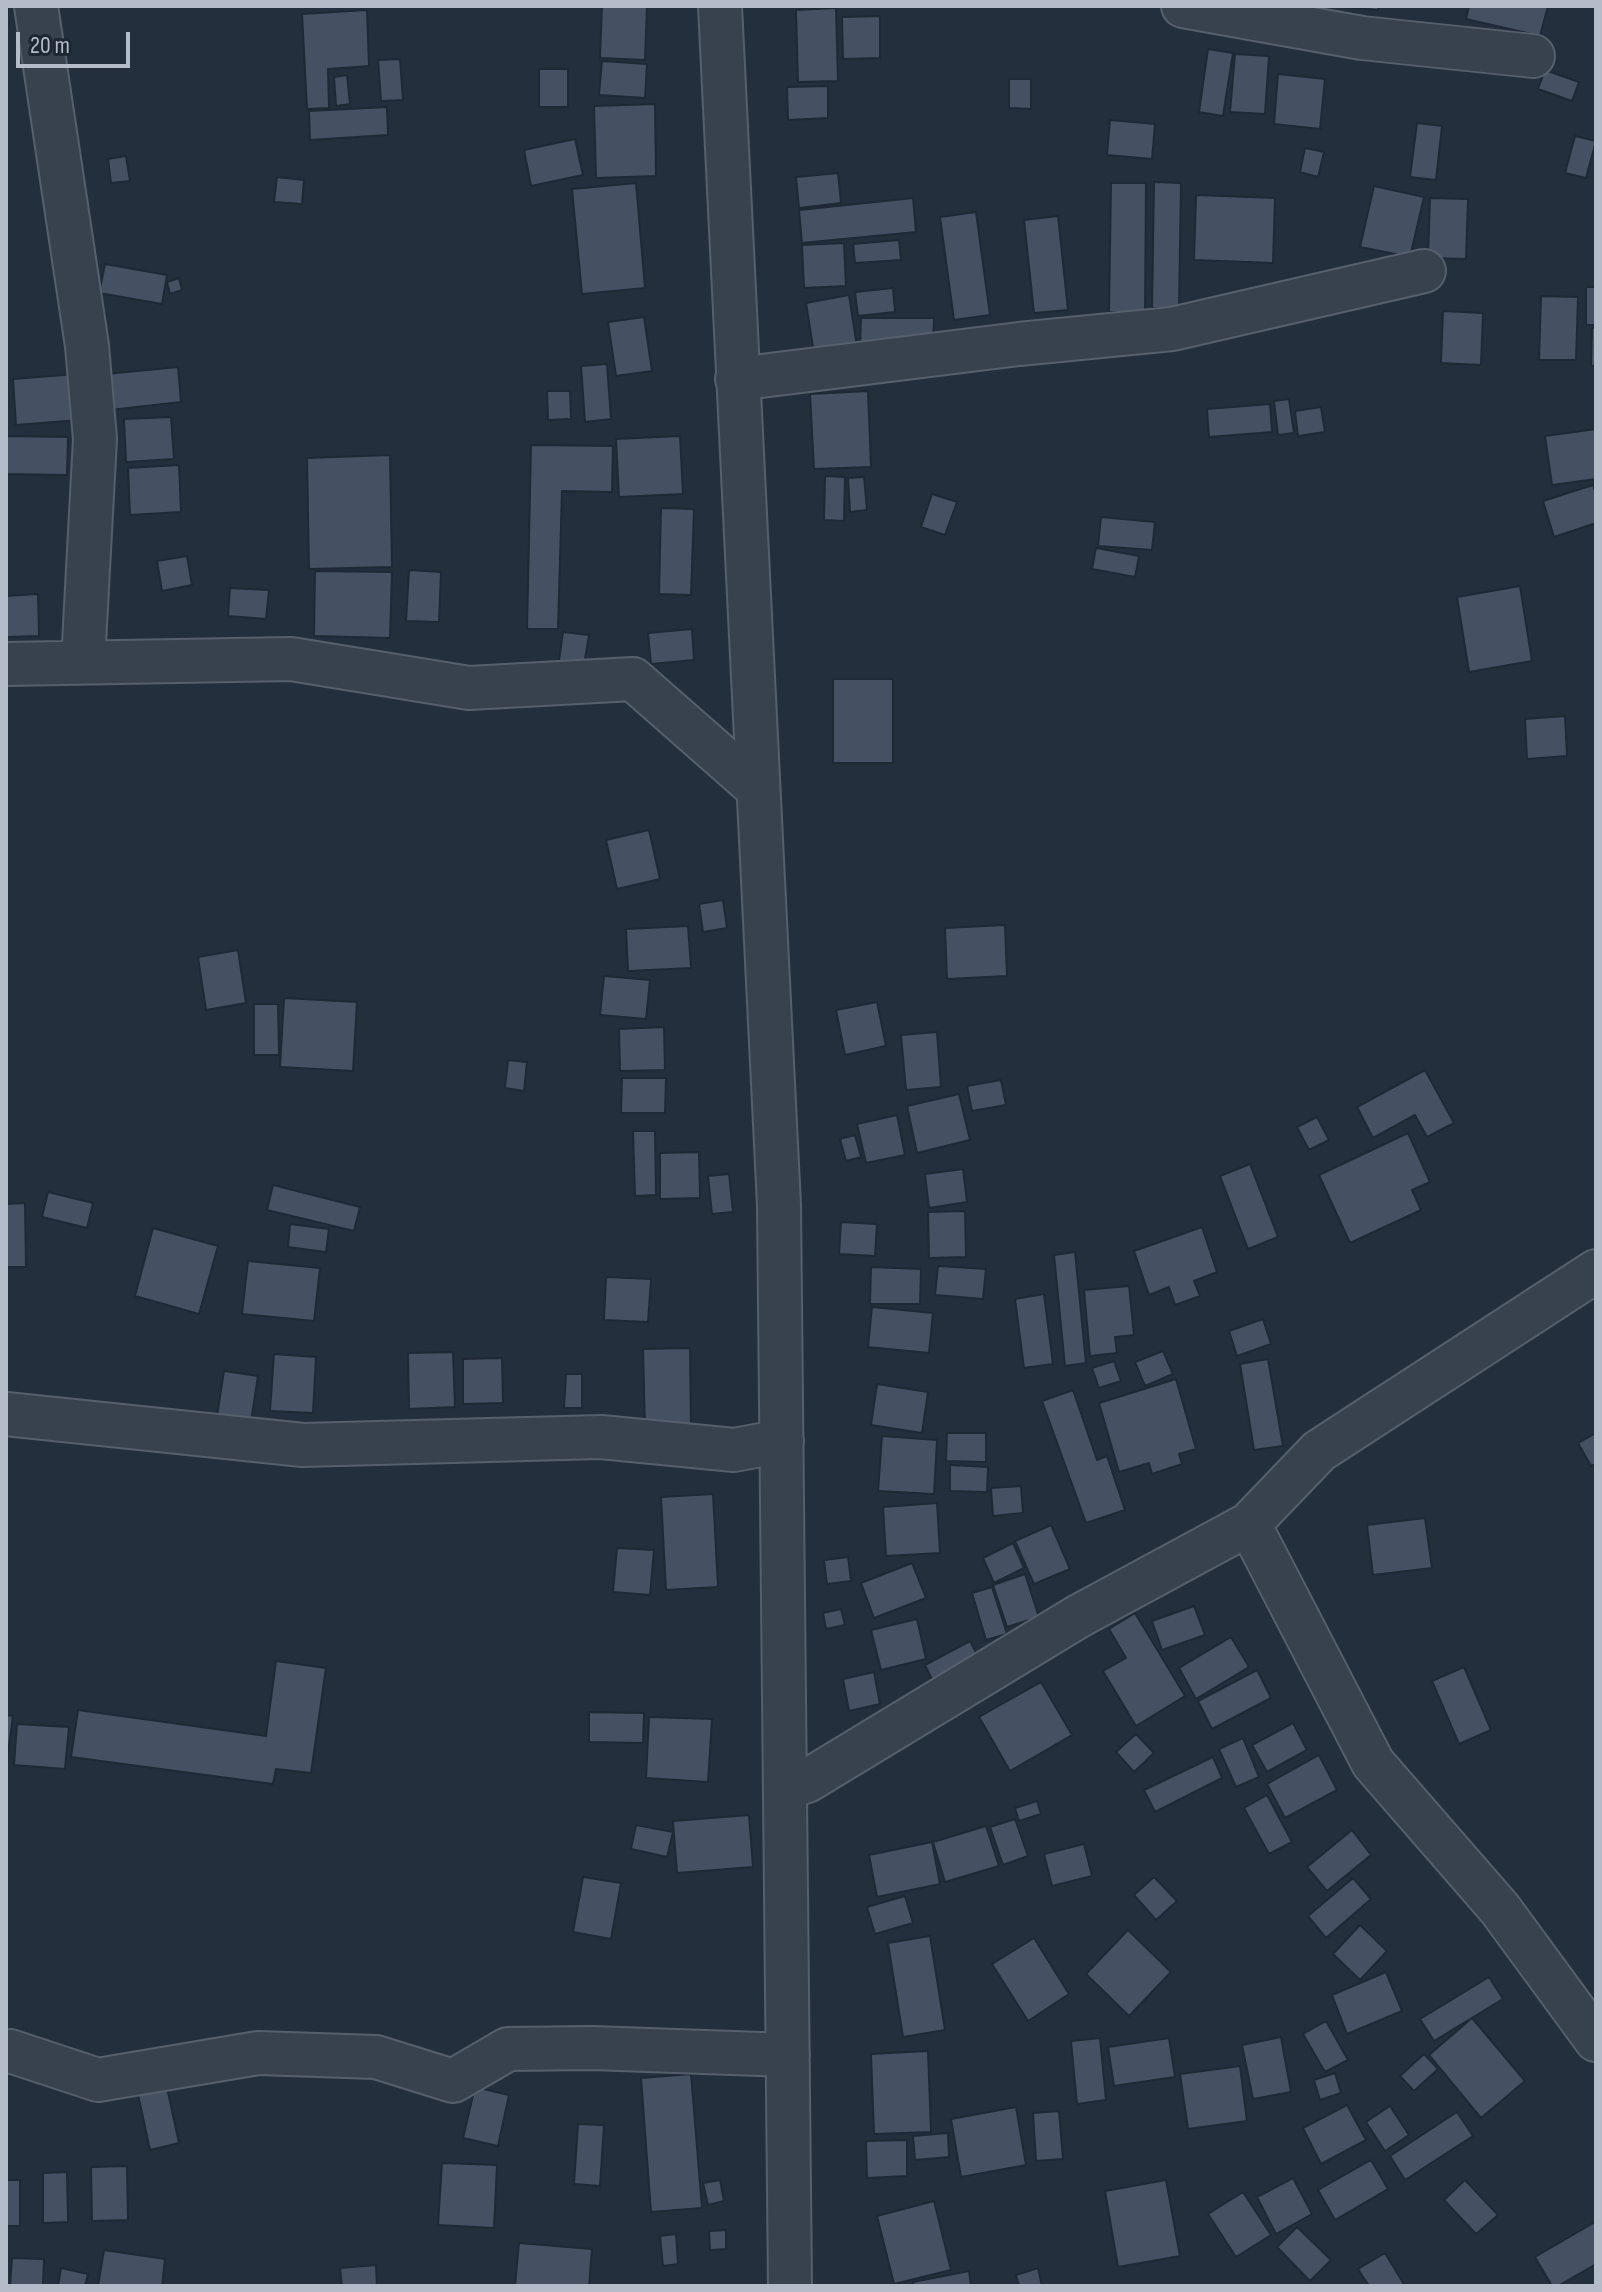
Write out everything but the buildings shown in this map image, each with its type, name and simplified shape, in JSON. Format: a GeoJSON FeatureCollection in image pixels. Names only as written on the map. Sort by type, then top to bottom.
{"type":"FeatureCollection","features":[{"type":"Feature","properties":{"kind":"street"},"geometry":{"type":"LineString","coordinates":[[36,6],[87,346],[95,439],[83,662]]}},
{"type":"Feature","properties":{"kind":"street"},"geometry":{"type":"LineString","coordinates":[[720,6],[756,787],[779,1205],[790,2286]]}},
{"type":"Feature","properties":{"kind":"street"},"geometry":{"type":"LineString","coordinates":[[1183,6],[1362,38],[1533,56]]}},
{"type":"Feature","properties":{"kind":"street"},"geometry":{"type":"LineString","coordinates":[[737,379],[1019,344],[1172,329],[1424,271]]}},
{"type":"Feature","properties":{"kind":"street"},"geometry":{"type":"LineString","coordinates":[[6,664],[291,659],[469,688],[633,679],[756,787]]}},
{"type":"Feature","properties":{"kind":"street"},"geometry":{"type":"LineString","coordinates":[[786,1788],[807,1781],[1079,1616],[1249,1524],[1319,1451],[1596,1271]]}},
{"type":"Feature","properties":{"kind":"street"},"geometry":{"type":"LineString","coordinates":[[6,1414],[303,1445],[601,1437],[734,1450],[782,1441]]}},
{"type":"Feature","properties":{"kind":"street"},"geometry":{"type":"LineString","coordinates":[[1249,1524],[1373,1763],[1500,1909],[1596,2040]]}},
{"type":"Feature","properties":{"kind":"street"},"geometry":{"type":"LineString","coordinates":[[6,2052],[98,2080],[258,2053],[376,2057],[453,2081],[508,2049],[592,2048],[788,2055]]}}]}
